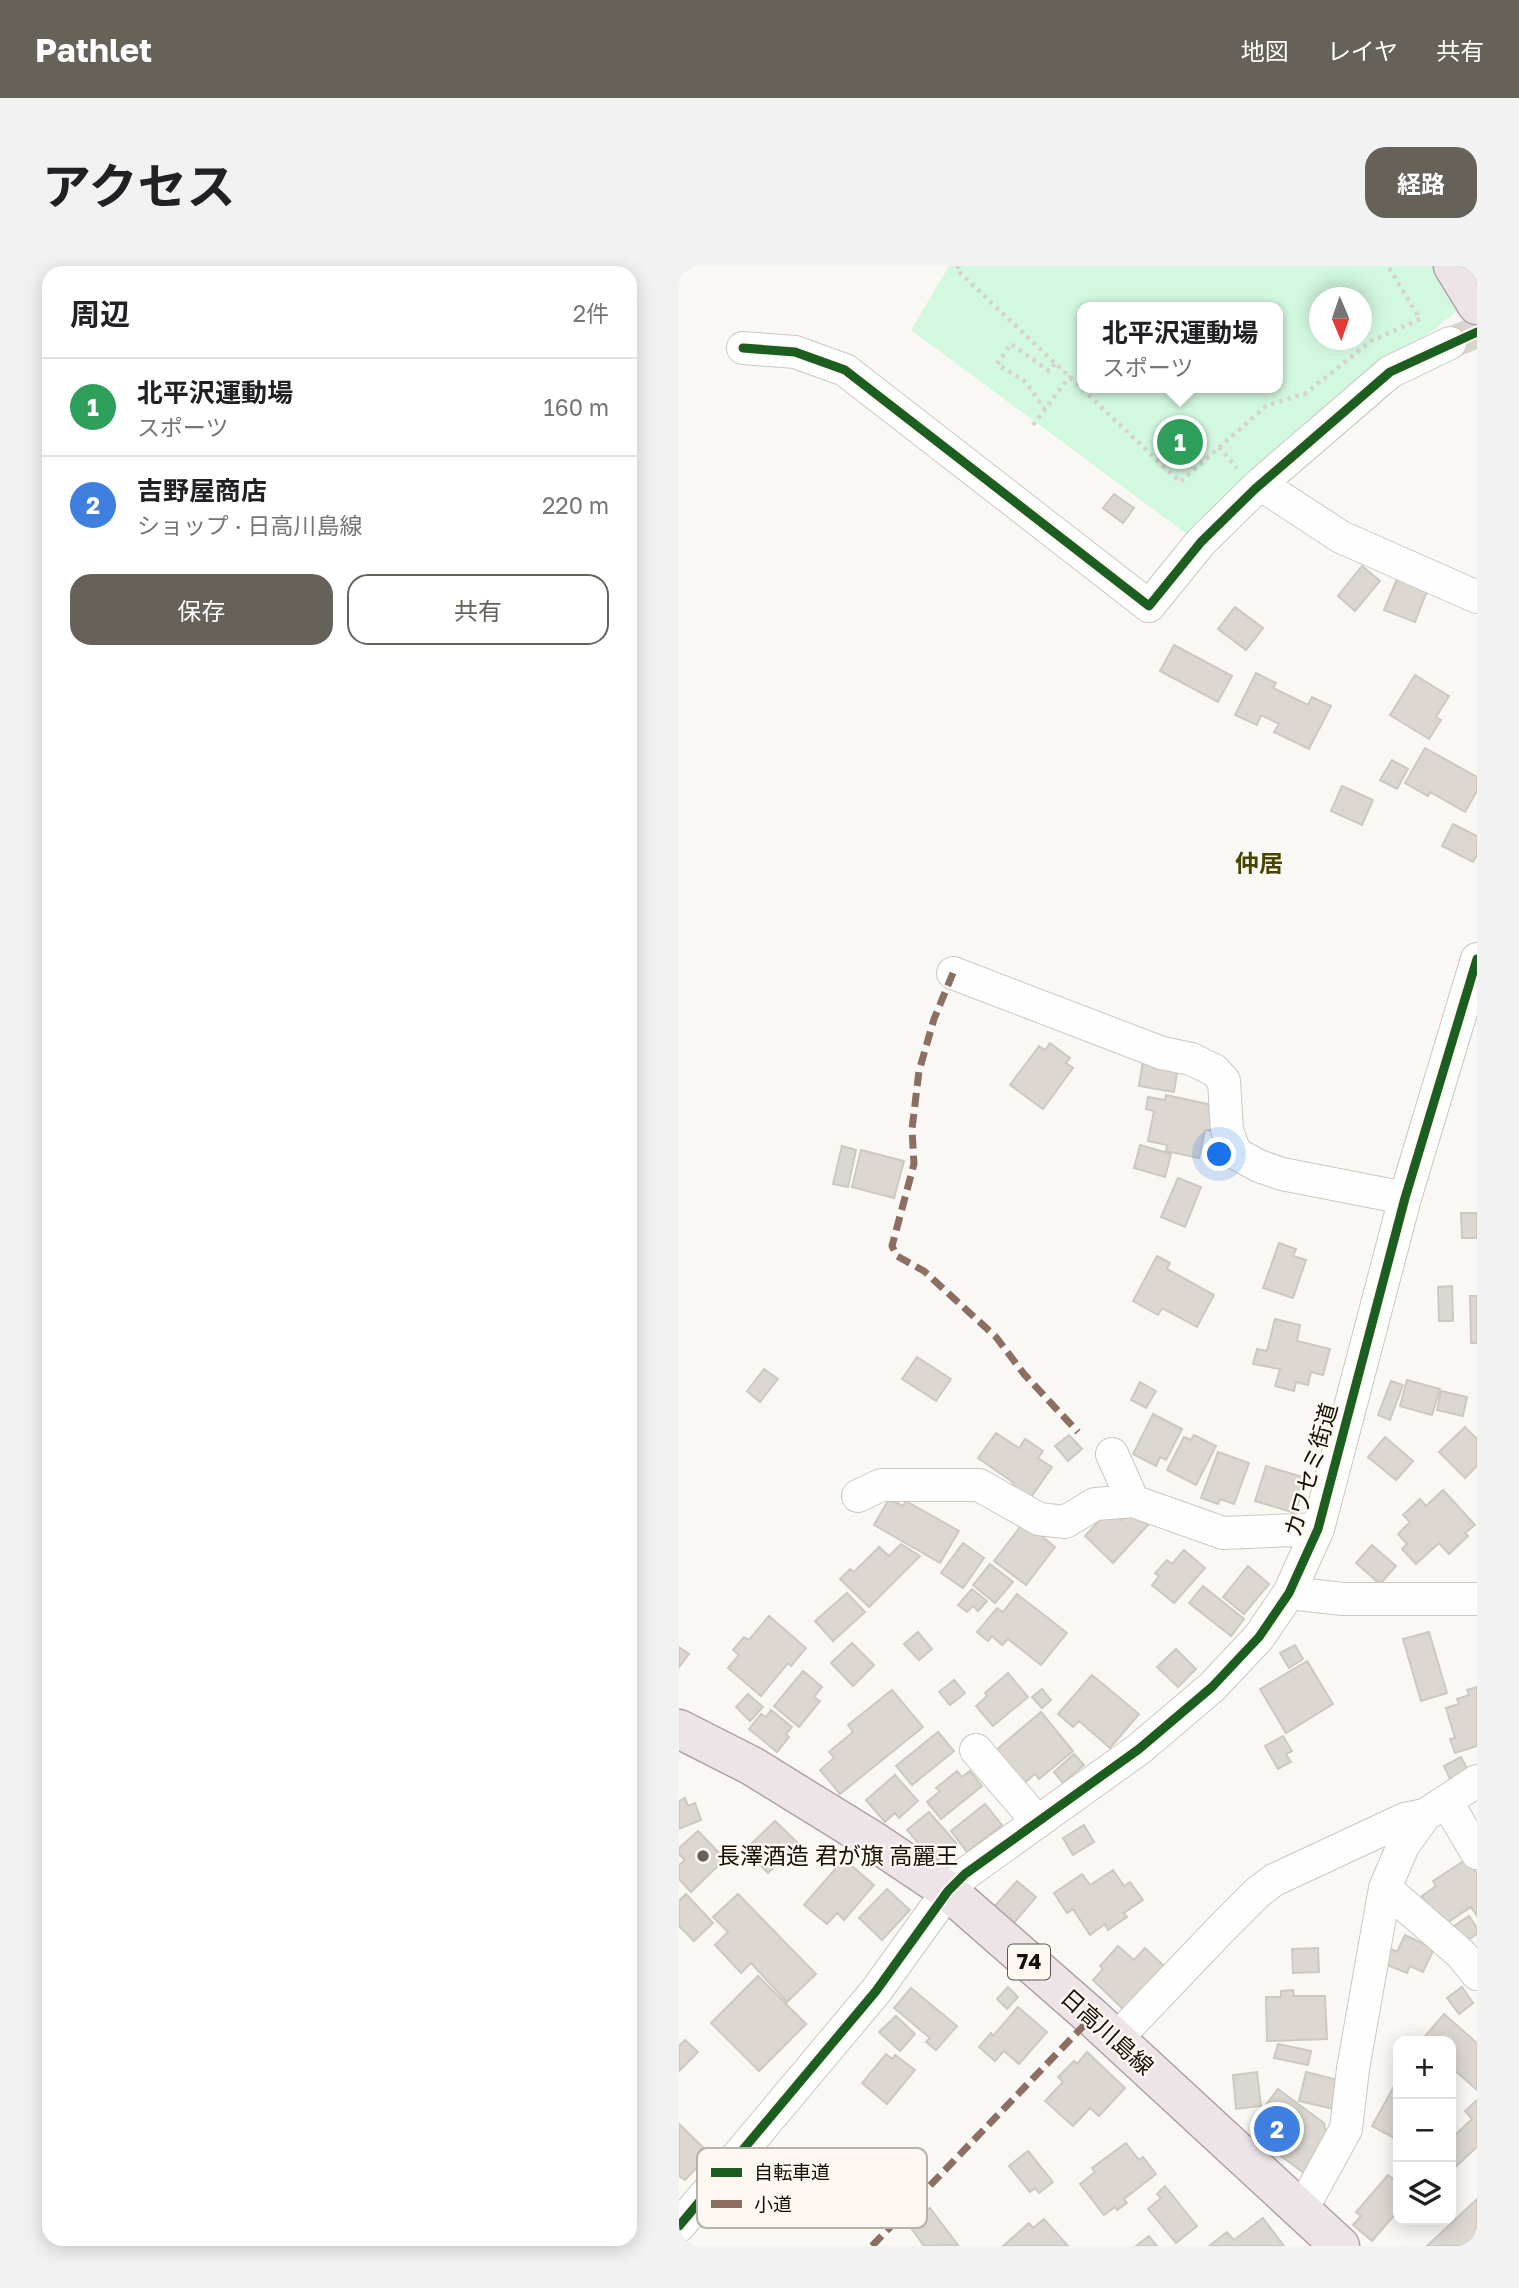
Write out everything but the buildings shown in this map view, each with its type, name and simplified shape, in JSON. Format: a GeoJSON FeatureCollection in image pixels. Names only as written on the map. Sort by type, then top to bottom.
{"type":"FeatureCollection","features":[{"type":"Feature","properties":{"kind":"main road"},"geometry":{"type":"LineString","coordinates":[[1453,266],[1477,304]]}},
{"type":"Feature","properties":{"kind":"main road","name":"日高川島線"},"geometry":{"type":"LineString","coordinates":[[679,1729],[752,1766],[948,1891],[1116,2039],[1319,2233]]}},
{"type":"Feature","properties":{"kind":"street"},"geometry":{"type":"LineString","coordinates":[[743,348],[795,352],[845,370],[1149,606],[1201,542],[1260,484],[1390,372],[1450,343]]}},
{"type":"Feature","properties":{"kind":"street"},"geometry":{"type":"LineString","coordinates":[[1260,484],[1341,537],[1477,597]]}},
{"type":"Feature","properties":{"kind":"street","name":"カワセミ街道"},"geometry":{"type":"LineString","coordinates":[[744,2148],[876,1991],[948,1891],[965,1874],[1139,1749],[1212,1687],[1259,1637],[1289,1592],[1318,1529],[1405,1198],[1477,959]]}},
{"type":"Feature","properties":{"kind":"street"},"geometry":{"type":"LineString","coordinates":[[953,972],[1162,1053],[1191,1059],[1214,1070],[1224,1081],[1227,1130],[1235,1153],[1259,1167],[1405,1198]]}},
{"type":"Feature","properties":{"kind":"street"},"geometry":{"type":"LineString","coordinates":[[1112,1454],[1133,1501]]}},
{"type":"Feature","properties":{"kind":"street"},"geometry":{"type":"LineString","coordinates":[[858,1496],[881,1485],[979,1485],[1039,1519],[1065,1522],[1095,1504],[1133,1501],[1223,1533],[1318,1529]]}},
{"type":"Feature","properties":{"kind":"street"},"geometry":{"type":"LineString","coordinates":[[1289,1592],[1343,1599],[1477,1599]]}},
{"type":"Feature","properties":{"kind":"street"},"geometry":{"type":"LineString","coordinates":[[977,1751],[1038,1822]]}},
{"type":"Feature","properties":{"kind":"street"},"geometry":{"type":"LineString","coordinates":[[1116,2039],[1221,1928],[1274,1880],[1405,1819],[1435,1808],[1477,1781]]}},
{"type":"Feature","properties":{"kind":"street"},"geometry":{"type":"LineString","coordinates":[[1435,1808],[1477,1853]]}},
{"type":"Feature","properties":{"kind":"street"},"geometry":{"type":"LineString","coordinates":[[1319,2233],[1346,2129],[1353,2069],[1385,1888],[1403,1846],[1435,1808]]}},
{"type":"Feature","properties":{"kind":"street"},"geometry":{"type":"LineString","coordinates":[[1385,1888],[1461,1954],[1477,1974]]}},
{"type":"Feature","properties":{"kind":"street","name":"カワセミ街道"},"geometry":{"type":"LineString","coordinates":[[679,2226],[697,2205]]}},
{"type":"Feature","properties":{"kind":"path"},"geometry":{"type":"LineString","coordinates":[[959,266],[956,269],[1077,383]]}},
{"type":"Feature","properties":{"kind":"path"},"geometry":{"type":"LineString","coordinates":[[1088,393],[1180,482],[1266,406],[1306,393],[1371,341],[1420,319],[1388,266]]}},
{"type":"Feature","properties":{"kind":"path"},"geometry":{"type":"LineString","coordinates":[[1045,410],[1026,382],[997,365],[1011,344],[1049,371],[1056,363]]}},
{"type":"Feature","properties":{"kind":"path"},"geometry":{"type":"LineString","coordinates":[[1033,425],[1070,376]]}},
{"type":"Feature","properties":{"kind":"green space"},"geometry":{"type":"Polygon","coordinates":[[[949,266],[1477,266],[1477,295],[1188,535],[911,330],[949,266]]]}},
{"type":"Feature","properties":{"kind":"tunnel"},"geometry":{"type":"LineString","coordinates":[[1450,343],[1477,332]]}},
{"type":"Feature","properties":{"kind":"marked path"},"geometry":{"type":"LineString","coordinates":[[953,973],[934,1019],[919,1071],[912,1129],[914,1164],[892,1246],[897,1256],[924,1271],[996,1337],[1024,1374],[1078,1432]]}},
{"type":"Feature","properties":{"kind":"marked path"},"geometry":{"type":"LineString","coordinates":[[927,2189],[1092,2017]]}},
{"type":"Feature","properties":{"kind":"marked path"},"geometry":{"type":"LineString","coordinates":[[872,2246],[889,2228]]}},
{"type":"Feature","properties":{"kind":"cycle path"},"geometry":{"type":"LineString","coordinates":[[743,348],[795,352],[845,370],[1149,606],[1201,542],[1255,489],[1390,372],[1477,332]]}},
{"type":"Feature","properties":{"kind":"cycle path"},"geometry":{"type":"LineString","coordinates":[[744,2148],[876,1991],[948,1891],[965,1874],[1139,1749],[1212,1687],[1259,1637],[1289,1593],[1318,1529],[1405,1198],[1477,959]]}},
{"type":"Feature","properties":{"kind":"cycle path"},"geometry":{"type":"LineString","coordinates":[[679,2226],[697,2205]]}},
{"type":"Feature","properties":{"kind":"place","name":"北平沢運動場"},"geometry":{"type":"Point","coordinates":[1180,442]}},
{"type":"Feature","properties":{"kind":"place","name":"長澤酒造 君が旗 高麗王"},"geometry":{"type":"Point","coordinates":[703,1856]}},
{"type":"Feature","properties":{"kind":"place","name":"吉野屋商店"},"geometry":{"type":"Point","coordinates":[1277,2129]}},
{"type":"Feature","properties":{"kind":"district","name":"仲居"},"geometry":{"type":"Point","coordinates":[1259,864]}}]}
